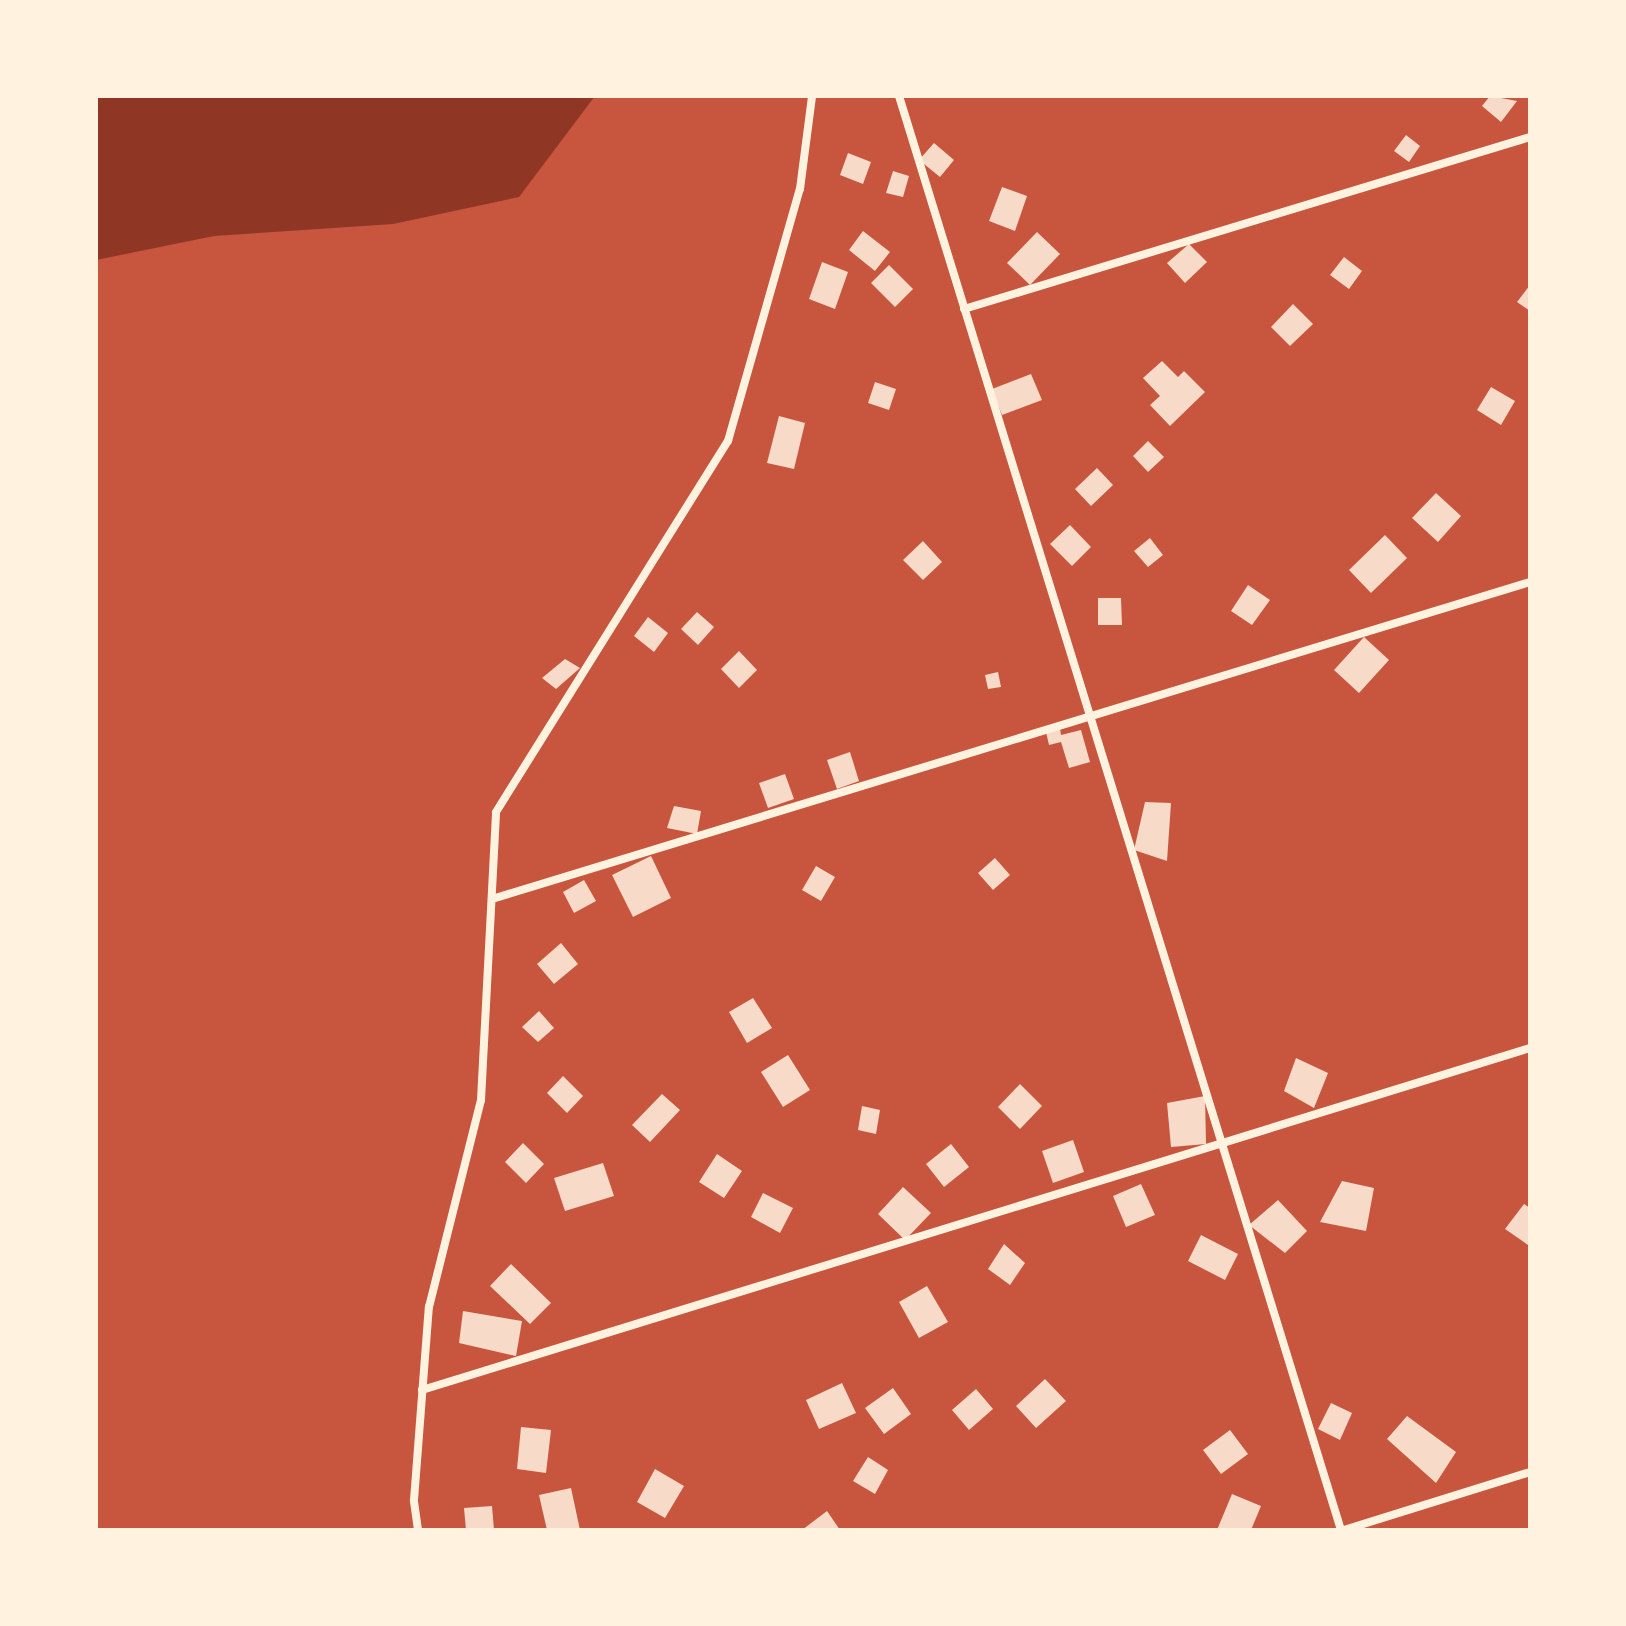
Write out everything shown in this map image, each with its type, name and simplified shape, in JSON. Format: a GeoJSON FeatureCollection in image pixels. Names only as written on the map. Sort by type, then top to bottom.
{"type":"FeatureCollection","features":[{"type":"Feature","properties":{"kind":"street"},"geometry":{"type":"LineString","coordinates":[[418,1530],[414,1500],[429,1307],[481,1100],[496,812],[728,441],[800,189],[812,96]]}},
{"type":"Feature","properties":{"kind":"street"},"geometry":{"type":"LineString","coordinates":[[899,96],[1343,1530],[1530,1472]]}},
{"type":"Feature","properties":{"kind":"street"},"geometry":{"type":"LineString","coordinates":[[964,309],[1530,137]]}},
{"type":"Feature","properties":{"kind":"street"},"geometry":{"type":"LineString","coordinates":[[492,899],[1530,582]]}},
{"type":"Feature","properties":{"kind":"street"},"geometry":{"type":"LineString","coordinates":[[422,1390],[1530,1048]]}},
{"type":"Feature","properties":{"kind":"shaded area"},"geometry":{"type":"Polygon","coordinates":[[[96,96],[595,96],[519,197],[393,224],[214,236],[96,260],[96,96]]]}},
{"type":"Feature","properties":{"kind":"building"},"geometry":{"type":"Polygon","coordinates":[[[1490,96],[1517,101],[1501,122],[1482,106],[1490,96]]]}},
{"type":"Feature","properties":{"kind":"building"},"geometry":{"type":"Polygon","coordinates":[[[1406,135],[1420,146],[1409,162],[1394,151],[1406,135]]]}},
{"type":"Feature","properties":{"kind":"building"},"geometry":{"type":"Polygon","coordinates":[[[934,143],[954,160],[940,177],[919,160],[934,143]]]}},
{"type":"Feature","properties":{"kind":"building"},"geometry":{"type":"Polygon","coordinates":[[[848,153],[871,162],[863,184],[840,175],[848,153]]]}},
{"type":"Feature","properties":{"kind":"building"},"geometry":{"type":"Polygon","coordinates":[[[893,171],[909,176],[903,197],[886,193],[893,171]]]}},
{"type":"Feature","properties":{"kind":"building"},"geometry":{"type":"Polygon","coordinates":[[[1002,187],[1027,196],[1015,231],[989,221],[1002,187]]]}},
{"type":"Feature","properties":{"kind":"building"},"geometry":{"type":"Polygon","coordinates":[[[863,231],[890,252],[875,271],[849,250],[863,231]]]}},
{"type":"Feature","properties":{"kind":"building"},"geometry":{"type":"Polygon","coordinates":[[[1037,232],[1060,254],[1030,285],[1007,263],[1037,232]]]}},
{"type":"Feature","properties":{"kind":"building"},"geometry":{"type":"Polygon","coordinates":[[[1189,244],[1207,262],[1185,283],[1167,263],[1189,244]]]}},
{"type":"Feature","properties":{"kind":"building"},"geometry":{"type":"Polygon","coordinates":[[[1344,257],[1362,271],[1349,289],[1330,275],[1344,257]]]}},
{"type":"Feature","properties":{"kind":"building"},"geometry":{"type":"Polygon","coordinates":[[[822,262],[848,272],[835,309],[809,299],[822,262]]]}},
{"type":"Feature","properties":{"kind":"building"},"geometry":{"type":"Polygon","coordinates":[[[889,265],[913,289],[895,307],[871,283],[889,265]]]}},
{"type":"Feature","properties":{"kind":"building"},"geometry":{"type":"Polygon","coordinates":[[[1530,285],[1530,311],[1517,302],[1530,285]]]}},
{"type":"Feature","properties":{"kind":"building"},"geometry":{"type":"Polygon","coordinates":[[[1293,304],[1313,324],[1290,346],[1271,327],[1293,304]]]}},
{"type":"Feature","properties":{"kind":"building"},"geometry":{"type":"Polygon","coordinates":[[[1162,361],[1178,377],[1184,371],[1205,392],[1170,426],[1150,405],[1160,396],[1143,378],[1162,361]]]}},
{"type":"Feature","properties":{"kind":"building"},"geometry":{"type":"Polygon","coordinates":[[[1031,374],[1042,400],[1002,415],[992,389],[1031,374]]]}},
{"type":"Feature","properties":{"kind":"building"},"geometry":{"type":"Polygon","coordinates":[[[875,382],[896,389],[889,410],[868,403],[875,382]]]}},
{"type":"Feature","properties":{"kind":"building"},"geometry":{"type":"Polygon","coordinates":[[[1491,387],[1515,401],[1501,425],[1477,410],[1491,387]]]}},
{"type":"Feature","properties":{"kind":"building"},"geometry":{"type":"Polygon","coordinates":[[[779,416],[805,423],[794,469],[767,463],[779,416]]]}},
{"type":"Feature","properties":{"kind":"building"},"geometry":{"type":"Polygon","coordinates":[[[1148,441],[1164,457],[1148,472],[1133,456],[1148,441]]]}},
{"type":"Feature","properties":{"kind":"building"},"geometry":{"type":"Polygon","coordinates":[[[1097,468],[1113,485],[1091,506],[1075,489],[1097,468]]]}},
{"type":"Feature","properties":{"kind":"building"},"geometry":{"type":"Polygon","coordinates":[[[1436,493],[1461,516],[1438,542],[1412,518],[1436,493]]]}},
{"type":"Feature","properties":{"kind":"building"},"geometry":{"type":"Polygon","coordinates":[[[1070,525],[1091,547],[1072,566],[1050,544],[1070,525]]]}},
{"type":"Feature","properties":{"kind":"building"},"geometry":{"type":"Polygon","coordinates":[[[1385,535],[1407,558],[1371,593],[1349,570],[1385,535]]]}},
{"type":"Feature","properties":{"kind":"building"},"geometry":{"type":"Polygon","coordinates":[[[1150,538],[1163,555],[1148,567],[1134,551],[1150,538]]]}},
{"type":"Feature","properties":{"kind":"building"},"geometry":{"type":"Polygon","coordinates":[[[923,541],[942,562],[923,580],[903,560],[923,541]]]}},
{"type":"Feature","properties":{"kind":"building"},"geometry":{"type":"Polygon","coordinates":[[[1248,585],[1270,600],[1252,625],[1231,611],[1248,585]]]}},
{"type":"Feature","properties":{"kind":"building"},"geometry":{"type":"Polygon","coordinates":[[[1098,598],[1121,598],[1122,625],[1098,625],[1098,598]]]}},
{"type":"Feature","properties":{"kind":"building"},"geometry":{"type":"Polygon","coordinates":[[[697,612],[714,627],[698,645],[681,629],[697,612]]]}},
{"type":"Feature","properties":{"kind":"building"},"geometry":{"type":"Polygon","coordinates":[[[648,617],[668,633],[654,652],[634,636],[648,617]]]}},
{"type":"Feature","properties":{"kind":"building"},"geometry":{"type":"Polygon","coordinates":[[[1364,637],[1389,660],[1359,693],[1334,670],[1364,637]]]}},
{"type":"Feature","properties":{"kind":"building"},"geometry":{"type":"Polygon","coordinates":[[[739,651],[757,670],[739,688],[721,669],[739,651]]]}},
{"type":"Feature","properties":{"kind":"building"},"geometry":{"type":"Polygon","coordinates":[[[565,659],[580,668],[556,689],[542,678],[565,659]]]}},
{"type":"Feature","properties":{"kind":"building"},"geometry":{"type":"Polygon","coordinates":[[[998,672],[1001,687],[988,689],[985,675],[998,672]]]}},
{"type":"Feature","properties":{"kind":"building"},"geometry":{"type":"Polygon","coordinates":[[[1060,728],[1061,735],[1081,730],[1090,762],[1069,768],[1061,742],[1049,745],[1046,732],[1060,728]]]}},
{"type":"Feature","properties":{"kind":"building"},"geometry":{"type":"Polygon","coordinates":[[[850,752],[859,781],[837,789],[827,760],[850,752]]]}},
{"type":"Feature","properties":{"kind":"building"},"geometry":{"type":"Polygon","coordinates":[[[785,774],[794,799],[768,808],[759,783],[785,774]]]}},
{"type":"Feature","properties":{"kind":"building"},"geometry":{"type":"Polygon","coordinates":[[[1145,802],[1171,803],[1167,861],[1134,850],[1145,802]]]}},
{"type":"Feature","properties":{"kind":"building"},"geometry":{"type":"Polygon","coordinates":[[[674,806],[701,811],[697,834],[667,828],[674,806]]]}},
{"type":"Feature","properties":{"kind":"building"},"geometry":{"type":"Polygon","coordinates":[[[651,856],[671,898],[633,917],[612,875],[651,856]]]}},
{"type":"Feature","properties":{"kind":"building"},"geometry":{"type":"Polygon","coordinates":[[[995,858],[1010,875],[993,890],[978,873],[995,858]]]}},
{"type":"Feature","properties":{"kind":"building"},"geometry":{"type":"Polygon","coordinates":[[[816,866],[835,877],[821,901],[802,890],[816,866]]]}},
{"type":"Feature","properties":{"kind":"building"},"geometry":{"type":"Polygon","coordinates":[[[584,880],[596,901],[574,913],[563,892],[584,880]]]}},
{"type":"Feature","properties":{"kind":"building"},"geometry":{"type":"Polygon","coordinates":[[[561,943],[578,964],[554,984],[537,964],[561,943]]]}},
{"type":"Feature","properties":{"kind":"building"},"geometry":{"type":"Polygon","coordinates":[[[753,998],[772,1028],[747,1043],[729,1012],[753,998]]]}},
{"type":"Feature","properties":{"kind":"building"},"geometry":{"type":"Polygon","coordinates":[[[539,1011],[554,1028],[538,1042],[522,1027],[539,1011]]]}},
{"type":"Feature","properties":{"kind":"building"},"geometry":{"type":"Polygon","coordinates":[[[788,1055],[810,1090],[783,1107],[761,1072],[788,1055]]]}},
{"type":"Feature","properties":{"kind":"building"},"geometry":{"type":"Polygon","coordinates":[[[1296,1058],[1328,1073],[1314,1108],[1284,1091],[1296,1058]]]}},
{"type":"Feature","properties":{"kind":"building"},"geometry":{"type":"Polygon","coordinates":[[[563,1076],[583,1096],[567,1113],[547,1093],[563,1076]]]}},
{"type":"Feature","properties":{"kind":"building"},"geometry":{"type":"Polygon","coordinates":[[[1020,1084],[1042,1106],[1020,1129],[998,1107],[1020,1084]]]}},
{"type":"Feature","properties":{"kind":"building"},"geometry":{"type":"Polygon","coordinates":[[[662,1094],[680,1110],[650,1142],[632,1125],[662,1094]]]}},
{"type":"Feature","properties":{"kind":"building"},"geometry":{"type":"Polygon","coordinates":[[[1205,1096],[1206,1144],[1171,1147],[1167,1103],[1205,1096]]]}},
{"type":"Feature","properties":{"kind":"building"},"geometry":{"type":"Polygon","coordinates":[[[862,1106],[880,1110],[876,1134],[858,1130],[862,1106]]]}},
{"type":"Feature","properties":{"kind":"building"},"geometry":{"type":"Polygon","coordinates":[[[1073,1140],[1084,1172],[1053,1183],[1042,1151],[1073,1140]]]}},
{"type":"Feature","properties":{"kind":"building"},"geometry":{"type":"Polygon","coordinates":[[[523,1143],[544,1164],[526,1183],[505,1162],[523,1143]]]}},
{"type":"Feature","properties":{"kind":"building"},"geometry":{"type":"Polygon","coordinates":[[[951,1144],[969,1167],[944,1187],[926,1164],[951,1144]]]}},
{"type":"Feature","properties":{"kind":"building"},"geometry":{"type":"Polygon","coordinates":[[[717,1154],[742,1171],[724,1198],[699,1182],[717,1154]]]}},
{"type":"Feature","properties":{"kind":"building"},"geometry":{"type":"Polygon","coordinates":[[[603,1163],[614,1196],[565,1211],[554,1178],[603,1163]]]}},
{"type":"Feature","properties":{"kind":"building"},"geometry":{"type":"Polygon","coordinates":[[[1342,1181],[1374,1188],[1366,1231],[1320,1222],[1342,1181]]]}},
{"type":"Feature","properties":{"kind":"building"},"geometry":{"type":"Polygon","coordinates":[[[1141,1184],[1155,1215],[1126,1227],[1113,1196],[1141,1184]]]}},
{"type":"Feature","properties":{"kind":"building"},"geometry":{"type":"Polygon","coordinates":[[[903,1187],[931,1213],[905,1240],[878,1214],[903,1187]]]}},
{"type":"Feature","properties":{"kind":"building"},"geometry":{"type":"Polygon","coordinates":[[[763,1193],[793,1208],[780,1233],[751,1217],[763,1193]]]}},
{"type":"Feature","properties":{"kind":"building"},"geometry":{"type":"Polygon","coordinates":[[[1278,1200],[1307,1231],[1285,1253],[1249,1225],[1278,1200]]]}},
{"type":"Feature","properties":{"kind":"building"},"geometry":{"type":"Polygon","coordinates":[[[1524,1204],[1530,1208],[1528,1245],[1505,1229],[1524,1204]]]}},
{"type":"Feature","properties":{"kind":"building"},"geometry":{"type":"Polygon","coordinates":[[[1201,1235],[1238,1254],[1225,1280],[1188,1261],[1201,1235]]]}},
{"type":"Feature","properties":{"kind":"building"},"geometry":{"type":"Polygon","coordinates":[[[1004,1244],[1025,1263],[1010,1285],[988,1269],[1004,1244]]]}},
{"type":"Feature","properties":{"kind":"building"},"geometry":{"type":"Polygon","coordinates":[[[511,1264],[551,1303],[530,1324],[490,1286],[511,1264]]]}},
{"type":"Feature","properties":{"kind":"building"},"geometry":{"type":"Polygon","coordinates":[[[927,1286],[948,1322],[919,1338],[899,1302],[927,1286]]]}},
{"type":"Feature","properties":{"kind":"building"},"geometry":{"type":"Polygon","coordinates":[[[463,1311],[522,1321],[516,1356],[459,1343],[463,1311]]]}},
{"type":"Feature","properties":{"kind":"building"},"geometry":{"type":"Polygon","coordinates":[[[1045,1379],[1066,1401],[1036,1428],[1016,1406],[1045,1379]]]}},
{"type":"Feature","properties":{"kind":"building"},"geometry":{"type":"Polygon","coordinates":[[[842,1383],[856,1413],[819,1429],[806,1400],[842,1383]]]}},
{"type":"Feature","properties":{"kind":"building"},"geometry":{"type":"Polygon","coordinates":[[[893,1388],[911,1414],[884,1434],[865,1408],[893,1388]]]}},
{"type":"Feature","properties":{"kind":"building"},"geometry":{"type":"Polygon","coordinates":[[[976,1389],[993,1409],[969,1430],[952,1410],[976,1389]]]}},
{"type":"Feature","properties":{"kind":"building"},"geometry":{"type":"Polygon","coordinates":[[[1331,1403],[1352,1413],[1340,1440],[1318,1429],[1331,1403]]]}},
{"type":"Feature","properties":{"kind":"building"},"geometry":{"type":"Polygon","coordinates":[[[1407,1416],[1456,1452],[1436,1483],[1387,1439],[1407,1416]]]}},
{"type":"Feature","properties":{"kind":"building"},"geometry":{"type":"Polygon","coordinates":[[[521,1427],[551,1430],[546,1473],[517,1469],[521,1427]]]}},
{"type":"Feature","properties":{"kind":"building"},"geometry":{"type":"Polygon","coordinates":[[[1230,1430],[1248,1454],[1221,1474],[1203,1450],[1230,1430]]]}},
{"type":"Feature","properties":{"kind":"building"},"geometry":{"type":"Polygon","coordinates":[[[868,1457],[888,1470],[875,1494],[853,1481],[868,1457]]]}},
{"type":"Feature","properties":{"kind":"building"},"geometry":{"type":"Polygon","coordinates":[[[655,1469],[684,1486],[665,1518],[637,1502],[655,1469]]]}},
{"type":"Feature","properties":{"kind":"building"},"geometry":{"type":"Polygon","coordinates":[[[571,1488],[580,1530],[547,1530],[539,1495],[571,1488]]]}},
{"type":"Feature","properties":{"kind":"building"},"geometry":{"type":"Polygon","coordinates":[[[1232,1494],[1261,1506],[1251,1530],[1217,1530],[1232,1494]]]}},
{"type":"Feature","properties":{"kind":"building"},"geometry":{"type":"Polygon","coordinates":[[[492,1506],[494,1530],[466,1530],[464,1508],[492,1506]]]}},
{"type":"Feature","properties":{"kind":"building"},"geometry":{"type":"Polygon","coordinates":[[[827,1511],[840,1530],[802,1530],[827,1511]]]}}]}
